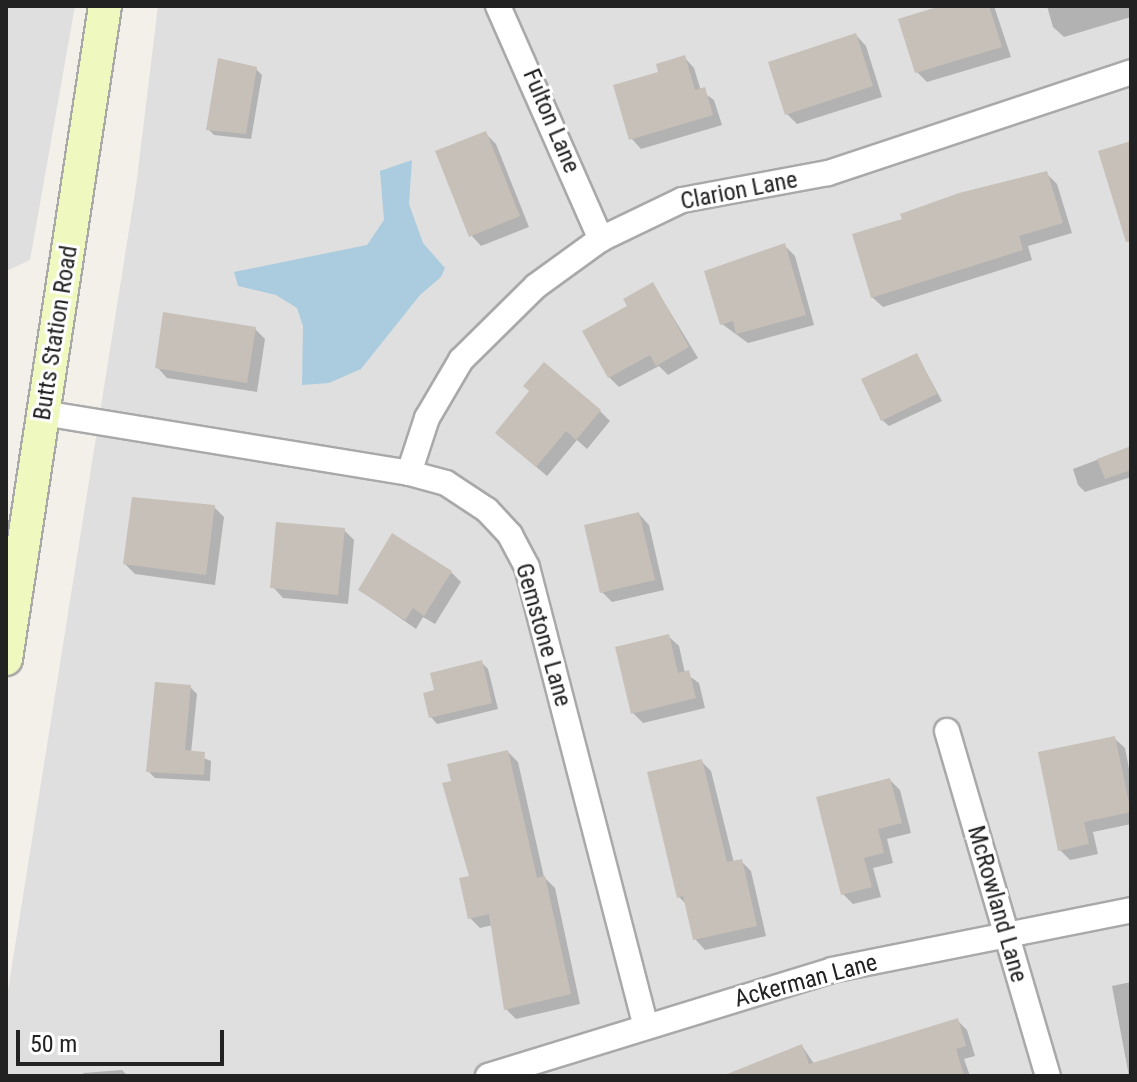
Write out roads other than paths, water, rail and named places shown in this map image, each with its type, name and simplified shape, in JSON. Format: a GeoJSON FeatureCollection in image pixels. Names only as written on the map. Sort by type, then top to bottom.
{"type":"FeatureCollection","features":[{"type":"Feature","properties":{"kind":"main road","name":"Butts Station Road"},"geometry":{"type":"LineString","coordinates":[[6,659],[105,6]]}},
{"type":"Feature","properties":{"kind":"street","name":"Fulton Lane"},"geometry":{"type":"LineString","coordinates":[[498,6],[507,16],[601,239]]}},
{"type":"Feature","properties":{"kind":"street","name":"Clarion Lane"},"geometry":{"type":"LineString","coordinates":[[409,473],[427,418],[461,360],[536,286],[601,239],[682,200],[828,173],[1131,72]]}},
{"type":"Feature","properties":{"kind":"street","name":"Gemstone Lane"},"geometry":{"type":"LineString","coordinates":[[43,413],[409,473],[446,483],[487,510],[510,535],[527,567],[646,1027]]}},
{"type":"Feature","properties":{"kind":"street","name":"McRowland Lane"},"geometry":{"type":"LineString","coordinates":[[947,731],[1048,1076]]}},
{"type":"Feature","properties":{"kind":"street","name":"Ackerman Lane"},"geometry":{"type":"LineString","coordinates":[[488,1076],[832,970],[1131,910]]}},
{"type":"Feature","properties":{"kind":"water"},"geometry":{"type":"Polygon","coordinates":[[[412,160],[409,204],[423,243],[445,268],[441,277],[420,295],[361,369],[329,383],[302,385],[303,326],[297,308],[276,295],[238,286],[234,272],[367,245],[384,220],[380,171],[412,160]]]}}]}
